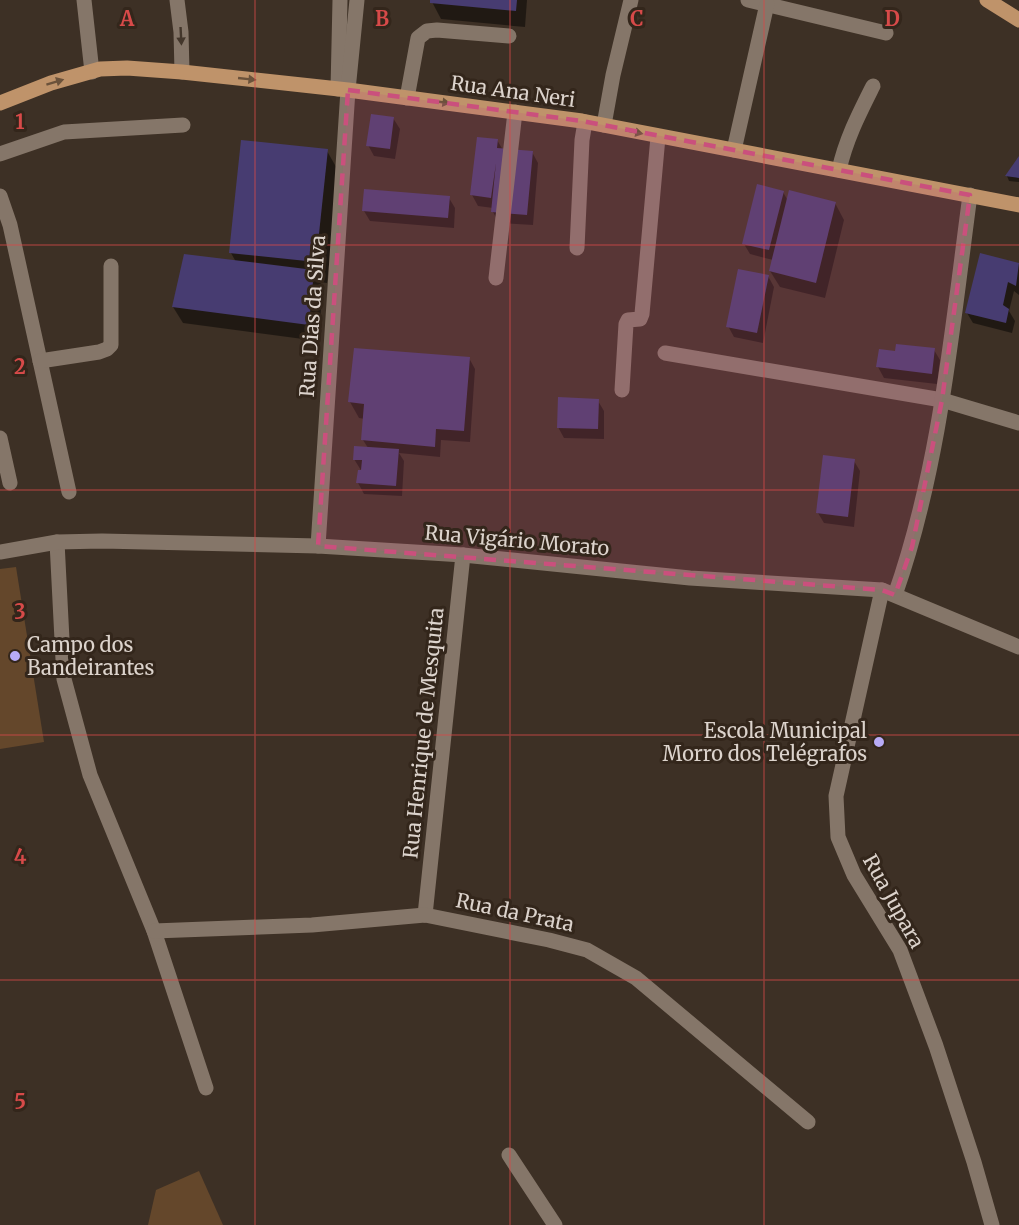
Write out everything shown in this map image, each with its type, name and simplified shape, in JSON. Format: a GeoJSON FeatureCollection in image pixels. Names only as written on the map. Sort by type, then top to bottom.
{"type":"FeatureCollection","features":[{"type":"Feature","properties":{"kind":"main road"},"geometry":{"type":"LineString","coordinates":[[987,0],[1019,20]]}},
{"type":"Feature","properties":{"kind":"main road","name":"Rua Ana Neri"},"geometry":{"type":"LineString","coordinates":[[0,103],[51,83],[92,72],[127,68],[182,72],[343,89],[604,125],[1019,205]]}},
{"type":"Feature","properties":{"kind":"street"},"geometry":{"type":"LineString","coordinates":[[84,0],[92,72]]}},
{"type":"Feature","properties":{"kind":"street"},"geometry":{"type":"LineString","coordinates":[[177,0],[182,72]]}},
{"type":"Feature","properties":{"kind":"street"},"geometry":{"type":"LineString","coordinates":[[340,0],[343,89]]}},
{"type":"Feature","properties":{"kind":"street"},"geometry":{"type":"LineString","coordinates":[[343,89],[357,0]]}},
{"type":"Feature","properties":{"kind":"street"},"geometry":{"type":"LineString","coordinates":[[604,125],[631,0]]}},
{"type":"Feature","properties":{"kind":"street"},"geometry":{"type":"LineString","coordinates":[[748,0],[886,33]]}},
{"type":"Feature","properties":{"kind":"street"},"geometry":{"type":"LineString","coordinates":[[734,150],[767,4]]}},
{"type":"Feature","properties":{"kind":"street"},"geometry":{"type":"LineString","coordinates":[[407,98],[418,38],[427,31],[474,32],[509,36]]}},
{"type":"Feature","properties":{"kind":"street"},"geometry":{"type":"LineString","coordinates":[[839,170],[851,129],[873,86]]}},
{"type":"Feature","properties":{"kind":"street","name":"Rua Dias da Silva"},"geometry":{"type":"LineString","coordinates":[[318,546],[343,89]]}},
{"type":"Feature","properties":{"kind":"street"},"geometry":{"type":"LineString","coordinates":[[496,278],[515,112]]}},
{"type":"Feature","properties":{"kind":"street"},"geometry":{"type":"LineString","coordinates":[[577,248],[582,140],[585,122]]}},
{"type":"Feature","properties":{"kind":"street"},"geometry":{"type":"LineString","coordinates":[[0,154],[64,132],[183,125]]}},
{"type":"Feature","properties":{"kind":"street"},"geometry":{"type":"LineString","coordinates":[[622,390],[626,324],[628,320],[640,319],[642,314],[658,137]]}},
{"type":"Feature","properties":{"kind":"street"},"geometry":{"type":"LineString","coordinates":[[0,195],[10,225],[69,492]]}},
{"type":"Feature","properties":{"kind":"street","name":"Rua Jupara"},"geometry":{"type":"LineString","coordinates":[[970,195],[942,400],[912,547],[888,592],[836,796],[838,837],[854,875],[900,950],[936,1046],[992,1225]]}},
{"type":"Feature","properties":{"kind":"street"},"geometry":{"type":"LineString","coordinates":[[40,361],[99,352],[111,345],[111,266]]}},
{"type":"Feature","properties":{"kind":"street"},"geometry":{"type":"LineString","coordinates":[[665,353],[942,400],[1019,423]]}},
{"type":"Feature","properties":{"kind":"street"},"geometry":{"type":"LineString","coordinates":[[0,438],[10,483]]}},
{"type":"Feature","properties":{"kind":"street","name":"Rua Vigário Morato"},"geometry":{"type":"LineString","coordinates":[[0,552],[57,542],[102,541],[318,546],[463,555],[690,578],[888,592],[1019,647]]}},
{"type":"Feature","properties":{"kind":"street"},"geometry":{"type":"LineString","coordinates":[[57,542],[64,679],[90,775],[154,931],[206,1088]]}},
{"type":"Feature","properties":{"kind":"street","name":"Rua Henrique de Mesquita"},"geometry":{"type":"LineString","coordinates":[[425,915],[463,555]]}},
{"type":"Feature","properties":{"kind":"street","name":"Rua da Prata"},"geometry":{"type":"LineString","coordinates":[[154,931],[312,925],[425,915],[587,950],[636,978],[808,1122]]}},
{"type":"Feature","properties":{"kind":"street"},"geometry":{"type":"LineString","coordinates":[[509,1155],[555,1225]]}},
{"type":"Feature","properties":{"kind":"highlighted area"},"geometry":{"type":"Polygon","coordinates":[[[348,90],[582,121],[970,195],[942,400],[912,547],[895,595],[882,590],[318,546],[348,90]]]}},
{"type":"Feature","properties":{"kind":"shaded area","name":"Campo dos Bandeirantes"},"geometry":{"type":"Polygon","coordinates":[[[16,567],[44,742],[0,749],[0,569],[16,567]]]}},
{"type":"Feature","properties":{"kind":"shaded area"},"geometry":{"type":"Polygon","coordinates":[[[199,1171],[223,1225],[148,1225],[156,1190],[199,1171]]]}},
{"type":"Feature","properties":{"kind":"building"},"geometry":{"type":"Polygon","coordinates":[[[430,0],[517,0],[516,11],[430,3],[430,0]]]}},
{"type":"Feature","properties":{"kind":"building"},"geometry":{"type":"Polygon","coordinates":[[[371,114],[394,117],[390,149],[366,146],[371,114]]]}},
{"type":"Feature","properties":{"kind":"building"},"geometry":{"type":"Polygon","coordinates":[[[477,137],[498,139],[497,148],[533,151],[527,215],[491,212],[496,163],[491,198],[470,195],[477,137]]]}},
{"type":"Feature","properties":{"kind":"building"},"geometry":{"type":"Polygon","coordinates":[[[241,140],[328,149],[316,262],[229,253],[241,140]]]}},
{"type":"Feature","properties":{"kind":"building"},"geometry":{"type":"Polygon","coordinates":[[[1019,156],[1019,178],[1005,176],[1019,156]]]}},
{"type":"Feature","properties":{"kind":"building"},"geometry":{"type":"Polygon","coordinates":[[[757,184],[784,191],[769,250],[742,244],[757,184]]]}},
{"type":"Feature","properties":{"kind":"building"},"geometry":{"type":"Polygon","coordinates":[[[364,189],[450,196],[448,218],[362,211],[364,189]]]}},
{"type":"Feature","properties":{"kind":"building"},"geometry":{"type":"Polygon","coordinates":[[[789,190],[836,202],[816,283],[769,271],[789,190]]]}},
{"type":"Feature","properties":{"kind":"building"},"geometry":{"type":"Polygon","coordinates":[[[980,253],[1019,263],[1016,286],[1008,282],[1003,305],[1009,309],[1006,323],[965,313],[980,253]]]}},
{"type":"Feature","properties":{"kind":"building"},"geometry":{"type":"Polygon","coordinates":[[[184,254],[314,270],[309,325],[172,307],[184,254]]]}},
{"type":"Feature","properties":{"kind":"building"},"geometry":{"type":"Polygon","coordinates":[[[738,269],[769,275],[757,333],[726,327],[738,269]]]}},
{"type":"Feature","properties":{"kind":"building"},"geometry":{"type":"Polygon","coordinates":[[[896,344],[935,348],[932,374],[876,367],[879,349],[895,351],[896,344]]]}},
{"type":"Feature","properties":{"kind":"building"},"geometry":{"type":"Polygon","coordinates":[[[354,348],[470,357],[464,431],[436,429],[435,447],[361,440],[364,404],[348,402],[354,348]]]}},
{"type":"Feature","properties":{"kind":"building"},"geometry":{"type":"Polygon","coordinates":[[[558,397],[599,399],[598,429],[557,428],[558,397]]]}},
{"type":"Feature","properties":{"kind":"building"},"geometry":{"type":"Polygon","coordinates":[[[354,446],[399,449],[396,486],[356,483],[362,460],[353,460],[354,446]]]}},
{"type":"Feature","properties":{"kind":"building"},"geometry":{"type":"Polygon","coordinates":[[[823,455],[855,459],[848,517],[816,513],[823,455]]]}},
{"type":"Feature","properties":{"kind":"place","name":"Campo dos Bandeirantes"},"geometry":{"type":"Point","coordinates":[15,656]}},
{"type":"Feature","properties":{"kind":"place","name":"Escola Municipal Morro dos Telégrafos"},"geometry":{"type":"Point","coordinates":[879,742]}}]}
